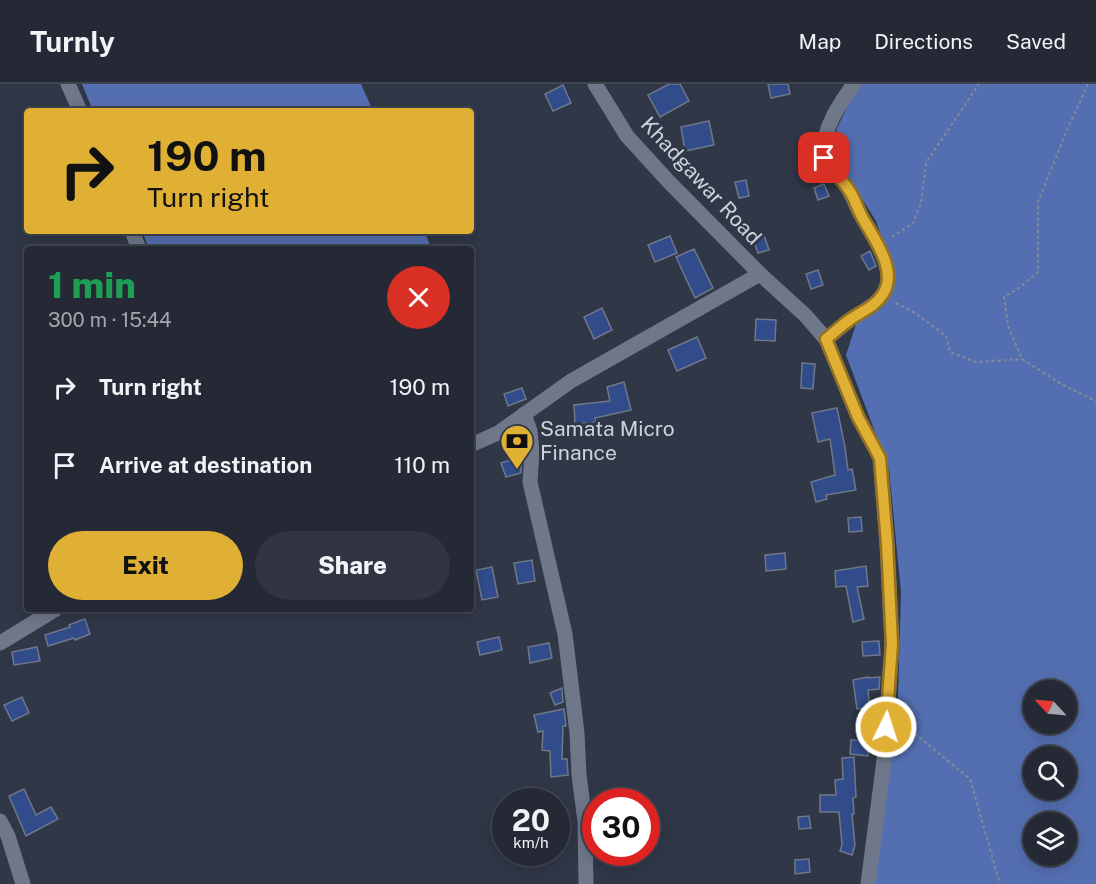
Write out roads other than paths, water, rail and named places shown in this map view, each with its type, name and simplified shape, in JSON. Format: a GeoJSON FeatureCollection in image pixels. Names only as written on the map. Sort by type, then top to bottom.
{"type":"FeatureCollection","features":[{"type":"Feature","properties":{"kind":"street"},"geometry":{"type":"LineString","coordinates":[[68,84],[79,108]]}},
{"type":"Feature","properties":{"kind":"street","name":"Khadgawar Road"},"geometry":{"type":"LineString","coordinates":[[595,84],[627,136],[669,182],[760,274],[805,315],[826,339],[858,417],[880,458],[892,644],[884,760],[868,884]]}},
{"type":"Feature","properties":{"kind":"street"},"geometry":{"type":"LineString","coordinates":[[826,339],[852,318],[874,305],[889,285],[887,266],[879,246],[851,192],[824,158],[824,144],[829,127],[840,104],[854,84]]}},
{"type":"Feature","properties":{"kind":"street"},"geometry":{"type":"LineString","coordinates":[[474,444],[498,433],[571,381],[760,274]]}},
{"type":"Feature","properties":{"kind":"street"},"geometry":{"type":"LineString","coordinates":[[524,414],[530,431],[531,482],[565,634],[585,820],[586,884]]}},
{"type":"Feature","properties":{"kind":"street"},"geometry":{"type":"LineString","coordinates":[[0,643],[51,612]]}},
{"type":"Feature","properties":{"kind":"street"},"geometry":{"type":"LineString","coordinates":[[0,821],[8,836],[23,884]]}},
{"type":"Feature","properties":{"kind":"place","name":"Samata Micro Finance"},"geometry":{"type":"Point","coordinates":[517,470]}}]}
